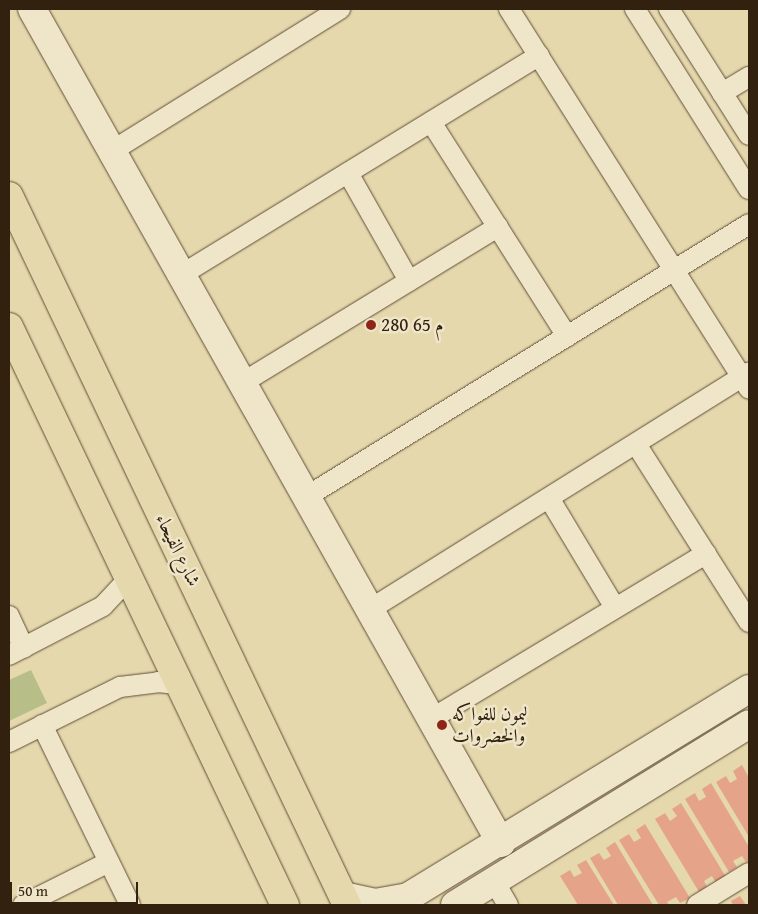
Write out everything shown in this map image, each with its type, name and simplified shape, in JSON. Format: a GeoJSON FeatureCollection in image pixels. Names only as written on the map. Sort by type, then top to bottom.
{"type":"FeatureCollection","features":[{"type":"Feature","properties":{"kind":"highway","name":"شارع الفيحاء"},"geometry":{"type":"LineString","coordinates":[[9,196],[345,901]]}},
{"type":"Feature","properties":{"kind":"highway"},"geometry":{"type":"LineString","coordinates":[[9,327],[129,578],[177,684],[285,905]]}},
{"type":"Feature","properties":{"kind":"street"},"geometry":{"type":"LineString","coordinates":[[32,9],[501,843]]}},
{"type":"Feature","properties":{"kind":"street"},"geometry":{"type":"LineString","coordinates":[[112,151],[340,9]]}},
{"type":"Feature","properties":{"kind":"street"},"geometry":{"type":"LineString","coordinates":[[369,610],[636,444],[747,379],[674,270],[509,9]]}},
{"type":"Feature","properties":{"kind":"street"},"geometry":{"type":"LineString","coordinates":[[636,9],[749,189]]}},
{"type":"Feature","properties":{"kind":"street"},"geometry":{"type":"LineString","coordinates":[[668,9],[749,135]]}},
{"type":"Feature","properties":{"kind":"street"},"geometry":{"type":"LineString","coordinates":[[182,275],[538,56]]}},
{"type":"Feature","properties":{"kind":"street"},"geometry":{"type":"LineString","coordinates":[[722,93],[749,77]]}},
{"type":"Feature","properties":{"kind":"street"},"geometry":{"type":"LineString","coordinates":[[431,122],[567,336]]}},
{"type":"Feature","properties":{"kind":"street"},"geometry":{"type":"LineString","coordinates":[[348,173],[409,281]]}},
{"type":"Feature","properties":{"kind":"street"},"geometry":{"type":"LineString","coordinates":[[306,497],[749,224]]}},
{"type":"Feature","properties":{"kind":"street"},"geometry":{"type":"LineString","coordinates":[[242,383],[498,227]]}},
{"type":"Feature","properties":{"kind":"street"},"geometry":{"type":"LineString","coordinates":[[636,444],[749,622]]}},
{"type":"Feature","properties":{"kind":"street"},"geometry":{"type":"LineString","coordinates":[[549,498],[615,608]]}},
{"type":"Feature","properties":{"kind":"street"},"geometry":{"type":"LineString","coordinates":[[431,720],[706,554]]}},
{"type":"Feature","properties":{"kind":"street"},"geometry":{"type":"LineString","coordinates":[[9,616],[17,651],[103,606],[129,578]]}},
{"type":"Feature","properties":{"kind":"street"},"geometry":{"type":"LineString","coordinates":[[9,742],[120,687],[158,682],[177,684]]}},
{"type":"Feature","properties":{"kind":"street"},"geometry":{"type":"LineString","coordinates":[[345,901],[376,903],[408,896],[501,843],[749,689]]}},
{"type":"Feature","properties":{"kind":"street"},"geometry":{"type":"LineString","coordinates":[[455,905],[749,724]]}},
{"type":"Feature","properties":{"kind":"street"},"geometry":{"type":"LineString","coordinates":[[42,725],[130,905]]}},
{"type":"Feature","properties":{"kind":"street"},"geometry":{"type":"LineString","coordinates":[[687,728],[702,753]]}},
{"type":"Feature","properties":{"kind":"street"},"geometry":{"type":"LineString","coordinates":[[22,905],[109,862]]}},
{"type":"Feature","properties":{"kind":"street"},"geometry":{"type":"LineString","coordinates":[[697,905],[749,873]]}},
{"type":"Feature","properties":{"kind":"street"},"geometry":{"type":"LineString","coordinates":[[494,881],[508,905]]}},
{"type":"Feature","properties":{"kind":"green space"},"geometry":{"type":"Polygon","coordinates":[[[31,670],[47,703],[9,721],[9,680],[31,670]]]}},
{"type":"Feature","properties":{"kind":"building"},"geometry":{"type":"Polygon","coordinates":[[[742,765],[749,778],[749,837],[716,782],[726,776],[730,783],[737,779],[733,771],[742,765]]]}},
{"type":"Feature","properties":{"kind":"building"},"geometry":{"type":"Polygon","coordinates":[[[711,783],[749,847],[749,861],[746,862],[742,856],[733,861],[737,867],[729,872],[685,799],[695,793],[699,801],[706,797],[702,789],[711,783]]]}},
{"type":"Feature","properties":{"kind":"building"},"geometry":{"type":"Polygon","coordinates":[[[681,803],[726,877],[716,883],[712,876],[704,881],[707,887],[699,892],[655,819],[665,813],[670,821],[677,816],[672,809],[681,803]]]}},
{"type":"Feature","properties":{"kind":"building"},"geometry":{"type":"Polygon","coordinates":[[[645,824],[690,898],[680,903],[676,897],[667,902],[669,905],[659,905],[619,840],[629,834],[634,842],[641,838],[636,830],[645,824]]]}},
{"type":"Feature","properties":{"kind":"building"},"geometry":{"type":"Polygon","coordinates":[[[615,842],[653,905],[618,905],[590,858],[599,853],[604,860],[611,856],[606,848],[615,842]]]}},
{"type":"Feature","properties":{"kind":"building"},"geometry":{"type":"Polygon","coordinates":[[[586,860],[614,905],[578,905],[560,876],[570,870],[574,877],[582,873],[577,865],[586,860]]]}},
{"type":"Feature","properties":{"kind":"building"},"geometry":{"type":"Polygon","coordinates":[[[740,896],[746,905],[733,905],[731,901],[740,896]]]}},
{"type":"Feature","properties":{"kind":"place","name":"280 م 65"},"geometry":{"type":"Point","coordinates":[371,325]}},
{"type":"Feature","properties":{"kind":"place","name":"ليمون للفواكه والخضروات"},"geometry":{"type":"Point","coordinates":[442,725]}}]}
